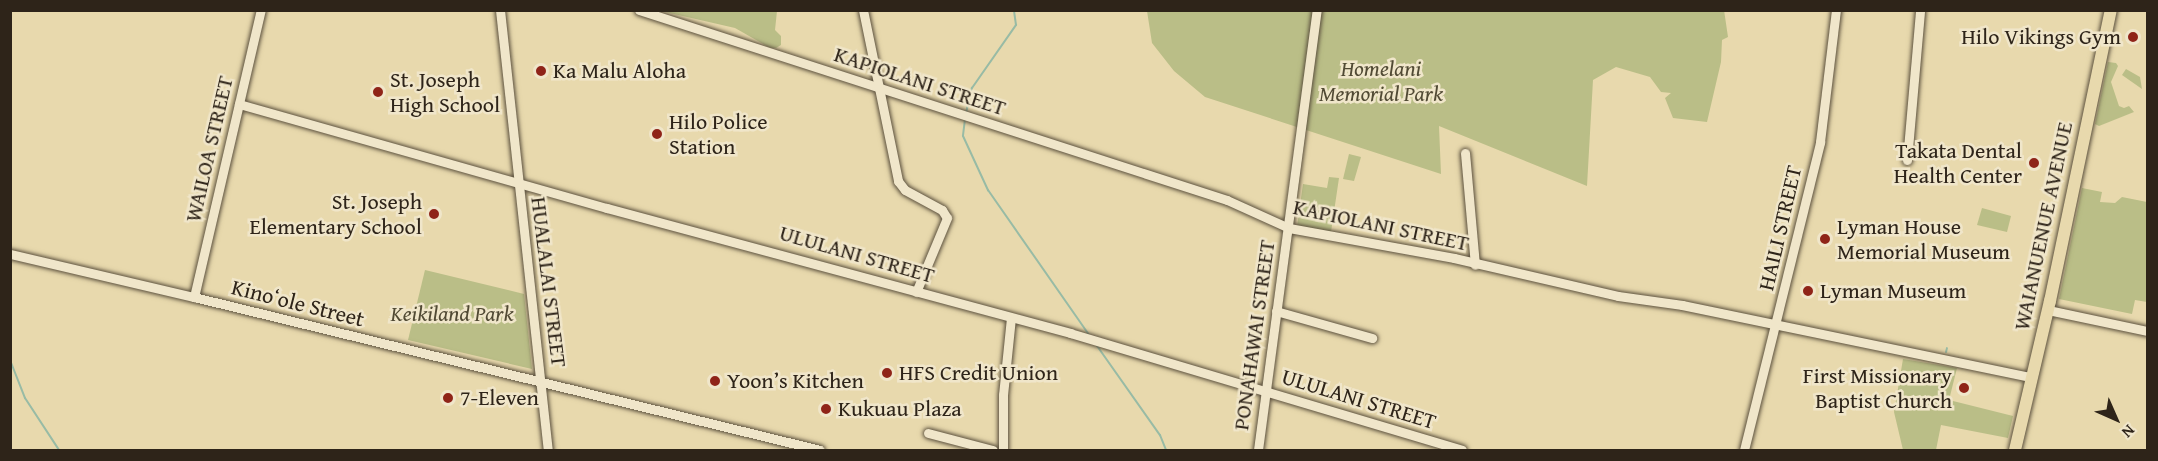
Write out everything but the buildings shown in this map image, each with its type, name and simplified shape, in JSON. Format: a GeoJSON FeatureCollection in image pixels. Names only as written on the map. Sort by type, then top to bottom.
{"type":"FeatureCollection","features":[{"type":"Feature","properties":{"kind":"main road","name":"WAIANUENUE AVENUE"},"geometry":{"type":"LineString","coordinates":[[2015,450],[2048,310],[2111,10]]}},
{"type":"Feature","properties":{"kind":"street","name":"WAILOA STREET"},"geometry":{"type":"LineString","coordinates":[[194,297],[261,10]]}},
{"type":"Feature","properties":{"kind":"street","name":"HUALALAI STREET"},"geometry":{"type":"LineString","coordinates":[[500,10],[548,450]]}},
{"type":"Feature","properties":{"kind":"street","name":"KAPIOLANI STREET"},"geometry":{"type":"LineString","coordinates":[[639,10],[878,86],[979,122],[1227,200],[1288,228],[1454,258],[1476,265],[1618,296],[1682,305],[1776,327],[1796,328],[2031,377]]}},
{"type":"Feature","properties":{"kind":"street"},"geometry":{"type":"LineString","coordinates":[[863,10],[900,184],[908,192],[942,210],[947,219],[916,292]]}},
{"type":"Feature","properties":{"kind":"street","name":"PONAHAWAI STREET"},"geometry":{"type":"LineString","coordinates":[[1258,450],[1317,10]]}},
{"type":"Feature","properties":{"kind":"street","name":"HAILI STREET"},"geometry":{"type":"LineString","coordinates":[[1744,450],[1820,142],[1836,10]]}},
{"type":"Feature","properties":{"kind":"street"},"geometry":{"type":"LineString","coordinates":[[1907,160],[1920,10]]}},
{"type":"Feature","properties":{"kind":"street","name":"ULULANI STREET"},"geometry":{"type":"LineString","coordinates":[[240,104],[1070,333],[1462,450]]}},
{"type":"Feature","properties":{"kind":"street"},"geometry":{"type":"LineString","coordinates":[[1465,153],[1476,265]]}},
{"type":"Feature","properties":{"kind":"street","name":"Kinoʻole Street"},"geometry":{"type":"LineString","coordinates":[[10,254],[820,450]]}},
{"type":"Feature","properties":{"kind":"street"},"geometry":{"type":"LineString","coordinates":[[2048,310],[2148,332]]}},
{"type":"Feature","properties":{"kind":"street"},"geometry":{"type":"LineString","coordinates":[[1276,311],[1372,339]]}},
{"type":"Feature","properties":{"kind":"street"},"geometry":{"type":"LineString","coordinates":[[1003,450],[1003,394],[1011,318]]}},
{"type":"Feature","properties":{"kind":"street"},"geometry":{"type":"LineString","coordinates":[[928,433],[993,450]]}},
{"type":"Feature","properties":{"kind":"green space","name":"Homelani Memorial Park"},"geometry":{"type":"Polygon","coordinates":[[[1724,10],[1728,37],[1722,40],[1721,62],[1707,122],[1673,118],[1665,98],[1671,93],[1661,92],[1650,77],[1616,67],[1593,80],[1587,186],[1439,126],[1441,174],[1205,97],[1174,71],[1152,43],[1147,11],[1724,10]]]}},
{"type":"Feature","properties":{"kind":"green space"},"geometry":{"type":"Polygon","coordinates":[[[661,11],[777,11],[775,30],[781,36],[781,45],[770,48],[735,28],[661,11]]]}},
{"type":"Feature","properties":{"kind":"green space"},"geometry":{"type":"Polygon","coordinates":[[[2108,62],[2116,63],[2118,66],[2111,82],[2119,106],[2124,108],[2129,106],[2134,112],[2099,126],[2095,124],[2108,62]]]}},
{"type":"Feature","properties":{"kind":"green space"},"geometry":{"type":"Polygon","coordinates":[[[2126,69],[2140,77],[2142,89],[2122,75],[2126,69]]]}},
{"type":"Feature","properties":{"kind":"green space"},"geometry":{"type":"Polygon","coordinates":[[[1349,154],[1361,157],[1354,181],[1343,179],[1349,154]]]}},
{"type":"Feature","properties":{"kind":"green space"},"geometry":{"type":"Polygon","coordinates":[[[1329,177],[1339,178],[1331,232],[1297,227],[1303,184],[1327,188],[1329,177]]]}},
{"type":"Feature","properties":{"kind":"green space"},"geometry":{"type":"Polygon","coordinates":[[[2082,188],[2102,192],[2100,202],[2115,203],[2122,197],[2147,202],[2147,302],[2135,300],[2132,314],[2059,299],[2082,188]]]}},
{"type":"Feature","properties":{"kind":"green space"},"geometry":{"type":"Polygon","coordinates":[[[1982,208],[2011,216],[2007,232],[1977,225],[1982,208]]]}},
{"type":"Feature","properties":{"kind":"green space","name":"Keikiland Park"},"geometry":{"type":"Polygon","coordinates":[[[425,270],[524,294],[532,369],[408,340],[425,270]]]}},
{"type":"Feature","properties":{"kind":"green space"},"geometry":{"type":"Polygon","coordinates":[[[1903,359],[1957,368],[1949,400],[2013,416],[2008,438],[1941,425],[1936,450],[1903,450],[1894,412],[1903,359]]]}},
{"type":"Feature","properties":{"kind":"waterway"},"geometry":{"type":"LineString","coordinates":[[966,113],[972,88],[1016,25],[1014,10]]}},
{"type":"Feature","properties":{"kind":"waterway"},"geometry":{"type":"LineString","coordinates":[[965,119],[963,136],[988,190],[1090,336]]}},
{"type":"Feature","properties":{"kind":"waterway"},"geometry":{"type":"LineString","coordinates":[[1095,343],[1160,435],[1166,450]]}},
{"type":"Feature","properties":{"kind":"waterway"},"geometry":{"type":"LineString","coordinates":[[1946,352],[1947,348]]}},
{"type":"Feature","properties":{"kind":"waterway"},"geometry":{"type":"LineString","coordinates":[[10,360],[25,398],[59,450]]}},
{"type":"Feature","properties":{"kind":"place","name":"Hilo Vikings Gym"},"geometry":{"type":"Point","coordinates":[2133,37]}},
{"type":"Feature","properties":{"kind":"place","name":"Ka Malu Aloha"},"geometry":{"type":"Point","coordinates":[541,71]}},
{"type":"Feature","properties":{"kind":"place","name":"St. Joseph High School"},"geometry":{"type":"Point","coordinates":[378,92]}},
{"type":"Feature","properties":{"kind":"place","name":"Hilo Police Station"},"geometry":{"type":"Point","coordinates":[657,134]}},
{"type":"Feature","properties":{"kind":"place","name":"Takata Dental Health Center"},"geometry":{"type":"Point","coordinates":[2034,163]}},
{"type":"Feature","properties":{"kind":"place","name":"St. Joseph Elementary School"},"geometry":{"type":"Point","coordinates":[434,214]}},
{"type":"Feature","properties":{"kind":"place","name":"Lyman House Memorial Museum"},"geometry":{"type":"Point","coordinates":[1825,239]}},
{"type":"Feature","properties":{"kind":"place","name":"Lyman Museum"},"geometry":{"type":"Point","coordinates":[1808,291]}},
{"type":"Feature","properties":{"kind":"place","name":"HFS Credit Union"},"geometry":{"type":"Point","coordinates":[887,373]}},
{"type":"Feature","properties":{"kind":"place","name":"Yoon’s Kitchen"},"geometry":{"type":"Point","coordinates":[715,381]}},
{"type":"Feature","properties":{"kind":"place","name":"First Missionary Baptist Church"},"geometry":{"type":"Point","coordinates":[1964,388]}},
{"type":"Feature","properties":{"kind":"place","name":"7-Eleven"},"geometry":{"type":"Point","coordinates":[448,398]}},
{"type":"Feature","properties":{"kind":"place","name":"Kukuau Plaza"},"geometry":{"type":"Point","coordinates":[826,409]}}]}
